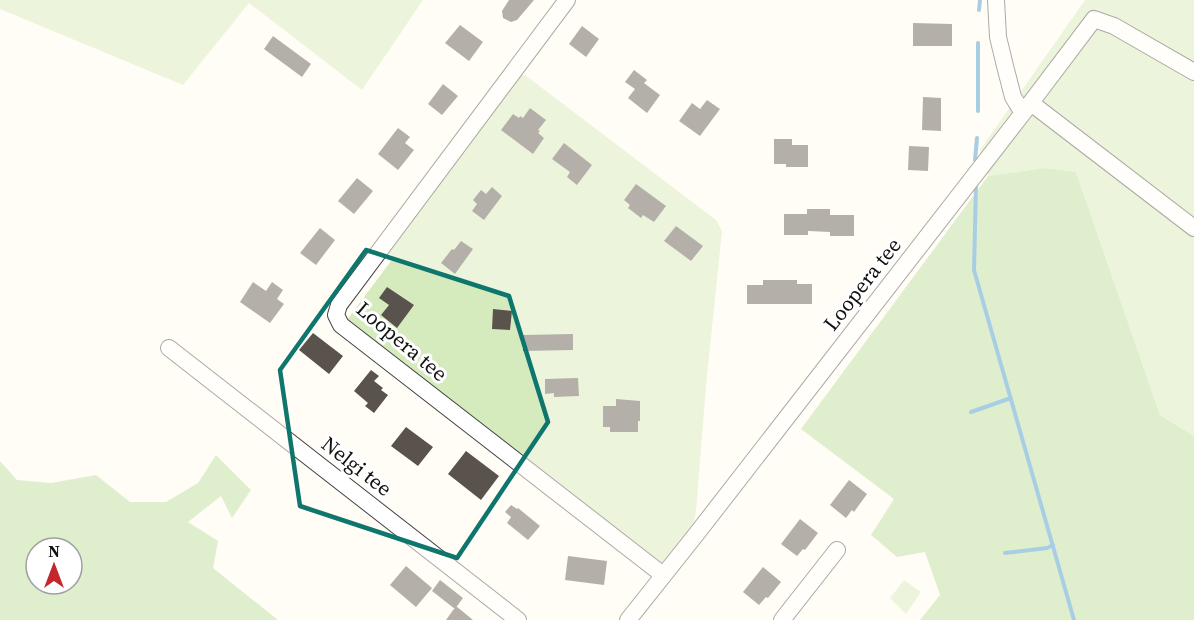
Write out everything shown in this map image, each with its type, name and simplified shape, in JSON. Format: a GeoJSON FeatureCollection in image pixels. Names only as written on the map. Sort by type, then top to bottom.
{"type":"FeatureCollection","features":[{"type":"Feature","properties":{"kind":"street","name":"Loopera tee"},"geometry":{"type":"LineString","coordinates":[[567,0],[339,305],[336,315],[341,325],[663,575]]}},
{"type":"Feature","properties":{"kind":"street"},"geometry":{"type":"LineString","coordinates":[[996,0],[998,37],[1013,97],[1194,228]]}},
{"type":"Feature","properties":{"kind":"street","name":"Loopera tee"},"geometry":{"type":"LineString","coordinates":[[628,620],[1094,19],[1114,26],[1194,72]]}},
{"type":"Feature","properties":{"kind":"street","name":"Nelgi tee"},"geometry":{"type":"LineString","coordinates":[[169,348],[518,620]]}},
{"type":"Feature","properties":{"kind":"street"},"geometry":{"type":"LineString","coordinates":[[782,620],[837,550]]}},
{"type":"Feature","properties":{"kind":"highlighted area"},"geometry":{"type":"Polygon","coordinates":[[[366,250],[509,296],[548,422],[457,558],[300,506],[280,370],[366,250]]]}},
{"type":"Feature","properties":{"kind":"green space"},"geometry":{"type":"Polygon","coordinates":[[[0,0],[423,0],[362,90],[249,3],[183,85],[0,9],[0,0]]]}},
{"type":"Feature","properties":{"kind":"green space"},"geometry":{"type":"Polygon","coordinates":[[[1085,0],[1194,0],[1194,436],[1160,415],[1076,172],[1045,168],[988,176],[980,150],[1085,0]]]}},
{"type":"Feature","properties":{"kind":"green space"},"geometry":{"type":"Polygon","coordinates":[[[525,75],[716,220],[722,231],[696,512],[692,532],[663,565],[347,320],[394,257],[386,251],[519,76],[525,75]]]}},
{"type":"Feature","properties":{"kind":"green space"},"geometry":{"type":"Polygon","coordinates":[[[1045,168],[1076,172],[1160,415],[1194,436],[1194,620],[920,620],[940,595],[925,552],[897,557],[871,535],[894,499],[801,429],[988,176],[1045,168]]]}},
{"type":"Feature","properties":{"kind":"green space"},"geometry":{"type":"Polygon","coordinates":[[[216,455],[251,490],[232,518],[221,496],[188,522],[218,541],[213,568],[278,620],[0,620],[0,461],[17,480],[51,483],[96,475],[130,502],[166,502],[198,483],[216,455]]]}},
{"type":"Feature","properties":{"kind":"green space"},"geometry":{"type":"Polygon","coordinates":[[[904,580],[921,592],[906,614],[890,598],[904,580]]]}},
{"type":"Feature","properties":{"kind":"building"},"geometry":{"type":"Polygon","coordinates":[[[509,0],[534,0],[517,20],[511,22],[503,18],[502,11],[509,0]]]}},
{"type":"Feature","properties":{"kind":"building"},"geometry":{"type":"Polygon","coordinates":[[[913,23],[952,24],[952,46],[913,46],[913,23]]]}},
{"type":"Feature","properties":{"kind":"building"},"geometry":{"type":"Polygon","coordinates":[[[460,25],[483,42],[469,61],[445,43],[460,25]]]}},
{"type":"Feature","properties":{"kind":"building"},"geometry":{"type":"Polygon","coordinates":[[[582,26],[599,39],[586,57],[569,44],[582,26]]]}},
{"type":"Feature","properties":{"kind":"building"},"geometry":{"type":"Polygon","coordinates":[[[273,36],[311,64],[302,77],[264,49],[273,36]]]}},
{"type":"Feature","properties":{"kind":"building"},"geometry":{"type":"Polygon","coordinates":[[[634,70],[647,80],[644,83],[660,95],[647,113],[628,98],[635,89],[625,82],[634,70]]]}},
{"type":"Feature","properties":{"kind":"building"},"geometry":{"type":"Polygon","coordinates":[[[443,84],[458,96],[442,115],[428,104],[443,84]]]}},
{"type":"Feature","properties":{"kind":"building"},"geometry":{"type":"Polygon","coordinates":[[[923,97],[941,98],[941,131],[922,130],[923,97]]]}},
{"type":"Feature","properties":{"kind":"building"},"geometry":{"type":"Polygon","coordinates":[[[707,100],[720,109],[700,136],[679,121],[692,103],[700,109],[707,100]]]}},
{"type":"Feature","properties":{"kind":"building"},"geometry":{"type":"Polygon","coordinates":[[[530,108],[546,120],[538,130],[544,138],[533,154],[501,130],[513,114],[523,118],[530,108]]]}},
{"type":"Feature","properties":{"kind":"building"},"geometry":{"type":"Polygon","coordinates":[[[398,128],[410,137],[405,143],[414,150],[398,170],[378,154],[398,128]]]}},
{"type":"Feature","properties":{"kind":"building"},"geometry":{"type":"Polygon","coordinates":[[[774,139],[792,139],[792,145],[808,145],[808,167],[786,167],[786,164],[774,164],[774,139]]]}},
{"type":"Feature","properties":{"kind":"building"},"geometry":{"type":"Polygon","coordinates":[[[564,143],[592,165],[577,185],[567,177],[570,172],[552,159],[564,143]]]}},
{"type":"Feature","properties":{"kind":"building"},"geometry":{"type":"Polygon","coordinates":[[[909,146],[929,147],[928,171],[908,170],[909,146]]]}},
{"type":"Feature","properties":{"kind":"building"},"geometry":{"type":"Polygon","coordinates":[[[357,178],[373,191],[354,214],[338,201],[357,178]]]}},
{"type":"Feature","properties":{"kind":"building"},"geometry":{"type":"Polygon","coordinates":[[[636,184],[666,206],[654,222],[643,215],[641,218],[628,208],[630,205],[624,200],[636,184]]]}},
{"type":"Feature","properties":{"kind":"building"},"geometry":{"type":"Polygon","coordinates":[[[492,187],[502,196],[484,220],[472,211],[477,204],[473,200],[481,190],[486,194],[492,187]]]}},
{"type":"Feature","properties":{"kind":"building"},"geometry":{"type":"Polygon","coordinates":[[[807,209],[830,209],[830,215],[854,215],[854,236],[830,236],[830,232],[808,231],[808,235],[784,235],[784,214],[807,214],[807,209]]]}},
{"type":"Feature","properties":{"kind":"building"},"geometry":{"type":"Polygon","coordinates":[[[676,226],[703,246],[691,261],[664,241],[676,226]]]}},
{"type":"Feature","properties":{"kind":"building"},"geometry":{"type":"Polygon","coordinates":[[[320,228],[335,240],[316,265],[300,253],[320,228]]]}},
{"type":"Feature","properties":{"kind":"building"},"geometry":{"type":"Polygon","coordinates":[[[461,241],[473,249],[455,274],[441,263],[461,241]]]}},
{"type":"Feature","properties":{"kind":"building"},"geometry":{"type":"Polygon","coordinates":[[[763,280],[797,280],[797,284],[812,284],[812,304],[747,304],[747,285],[763,285],[763,280]]]}},
{"type":"Feature","properties":{"kind":"building"},"geometry":{"type":"Polygon","coordinates":[[[253,282],[266,291],[272,282],[283,290],[277,299],[284,304],[270,323],[240,302],[253,282]]]}},
{"type":"Feature","properties":{"kind":"building"},"geometry":{"type":"Polygon","coordinates":[[[387,287],[414,305],[397,328],[381,315],[389,305],[379,298],[387,287]]]}},
{"type":"Feature","properties":{"kind":"building"},"geometry":{"type":"Polygon","coordinates":[[[493,309],[512,311],[510,330],[492,329],[493,309]]]}},
{"type":"Feature","properties":{"kind":"building"},"geometry":{"type":"Polygon","coordinates":[[[313,333],[343,356],[329,374],[299,350],[313,333]]]}},
{"type":"Feature","properties":{"kind":"building"},"geometry":{"type":"Polygon","coordinates":[[[573,334],[573,350],[523,351],[523,335],[573,334]]]}},
{"type":"Feature","properties":{"kind":"building"},"geometry":{"type":"Polygon","coordinates":[[[371,370],[379,376],[374,381],[388,395],[374,413],[365,406],[368,403],[354,391],[371,370]]]}},
{"type":"Feature","properties":{"kind":"building"},"geometry":{"type":"Polygon","coordinates":[[[578,378],[579,396],[554,397],[554,393],[545,394],[545,379],[578,378]]]}},
{"type":"Feature","properties":{"kind":"building"},"geometry":{"type":"Polygon","coordinates":[[[616,399],[640,401],[638,432],[610,432],[610,427],[603,427],[603,406],[616,406],[616,399]]]}},
{"type":"Feature","properties":{"kind":"building"},"geometry":{"type":"Polygon","coordinates":[[[406,427],[433,447],[418,466],[391,446],[406,427]]]}},
{"type":"Feature","properties":{"kind":"building"},"geometry":{"type":"Polygon","coordinates":[[[466,451],[499,476],[481,500],[448,474],[466,451]]]}},
{"type":"Feature","properties":{"kind":"building"},"geometry":{"type":"Polygon","coordinates":[[[849,480],[867,494],[854,512],[852,510],[846,518],[830,505],[849,480]]]}},
{"type":"Feature","properties":{"kind":"building"},"geometry":{"type":"Polygon","coordinates":[[[511,505],[540,526],[528,540],[507,523],[511,517],[505,512],[511,505]]]}},
{"type":"Feature","properties":{"kind":"building"},"geometry":{"type":"Polygon","coordinates":[[[800,519],[818,533],[805,550],[803,549],[797,556],[781,544],[800,519]]]}},
{"type":"Feature","properties":{"kind":"building"},"geometry":{"type":"Polygon","coordinates":[[[568,556],[607,561],[604,585],[565,580],[568,556]]]}},
{"type":"Feature","properties":{"kind":"building"},"geometry":{"type":"Polygon","coordinates":[[[406,566],[432,588],[416,607],[390,585],[406,566]]]}},
{"type":"Feature","properties":{"kind":"building"},"geometry":{"type":"Polygon","coordinates":[[[763,567],[781,582],[759,605],[743,592],[763,567]]]}},
{"type":"Feature","properties":{"kind":"building"},"geometry":{"type":"Polygon","coordinates":[[[440,580],[463,598],[455,609],[432,591],[440,580]]]}},
{"type":"Feature","properties":{"kind":"building"},"geometry":{"type":"Polygon","coordinates":[[[456,606],[473,620],[446,620],[456,606]]]}},
{"type":"Feature","properties":{"kind":"waterway"},"geometry":{"type":"LineString","coordinates":[[979,10],[980,0]]}},
{"type":"Feature","properties":{"kind":"waterway"},"geometry":{"type":"LineString","coordinates":[[978,43],[978,111]]}},
{"type":"Feature","properties":{"kind":"waterway"},"geometry":{"type":"LineString","coordinates":[[975,160],[977,138]]}},
{"type":"Feature","properties":{"kind":"waterway"},"geometry":{"type":"LineString","coordinates":[[976,185],[974,270],[1074,620]]}},
{"type":"Feature","properties":{"kind":"waterway"},"geometry":{"type":"LineString","coordinates":[[971,412],[1011,398]]}},
{"type":"Feature","properties":{"kind":"waterway"},"geometry":{"type":"LineString","coordinates":[[1005,553],[1047,548],[1053,545]]}}]}
